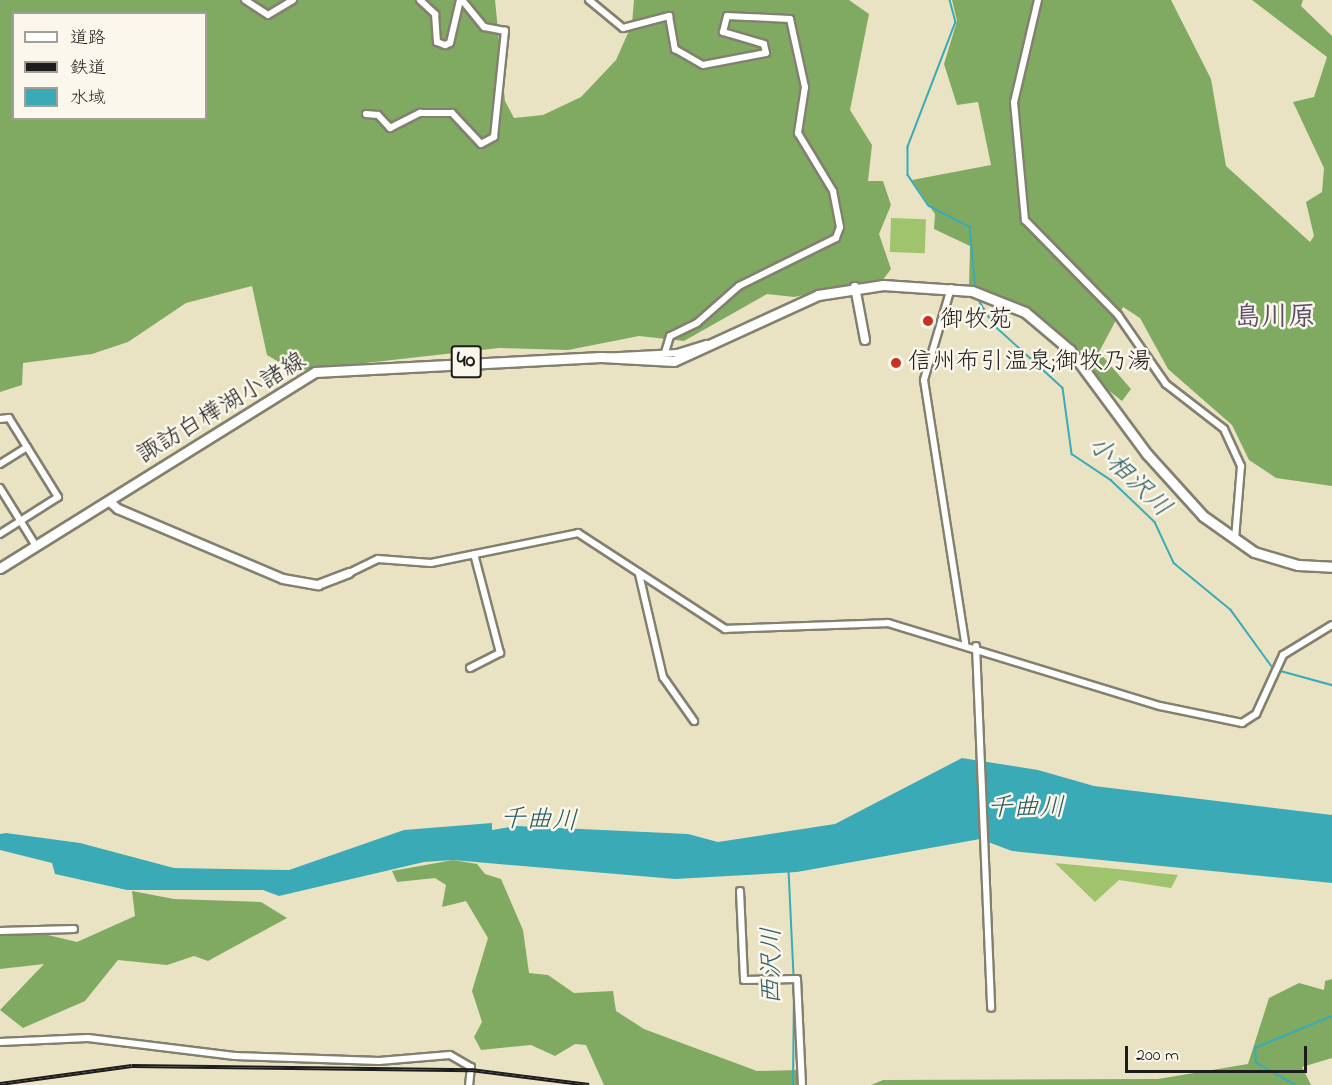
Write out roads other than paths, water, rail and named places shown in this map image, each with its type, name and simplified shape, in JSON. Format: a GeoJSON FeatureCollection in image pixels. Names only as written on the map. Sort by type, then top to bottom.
{"type":"FeatureCollection","features":[{"type":"Feature","properties":{"kind":"main road","name":"諏訪白樺湖小諸線"},"geometry":{"type":"LineString","coordinates":[[0,568],[315,372],[601,357],[674,361],[712,347],[818,295],[855,286],[951,287],[987,295],[1025,312],[1070,350],[1185,498],[1234,540],[1285,562],[1332,567]]}},
{"type":"Feature","properties":{"kind":"street"},"geometry":{"type":"LineString","coordinates":[[245,0],[268,15],[293,0]]}},
{"type":"Feature","properties":{"kind":"street"},"geometry":{"type":"LineString","coordinates":[[420,0],[435,14],[437,42],[445,45],[450,43],[461,0]]}},
{"type":"Feature","properties":{"kind":"street"},"geometry":{"type":"LineString","coordinates":[[366,114],[378,115],[390,128],[420,113],[452,113],[481,144],[494,137],[505,31],[484,27],[461,0]]}},
{"type":"Feature","properties":{"kind":"street"},"geometry":{"type":"LineString","coordinates":[[589,0],[622,28],[669,16],[675,49],[703,64],[766,53],[764,44],[723,32],[728,16],[790,19],[805,87],[798,133],[833,191],[840,227],[836,238],[739,286],[697,323],[670,336],[666,352]]}},
{"type":"Feature","properties":{"kind":"street"},"geometry":{"type":"LineString","coordinates":[[1038,0],[1014,102],[1025,220],[1109,304],[1166,384],[1224,429],[1241,466],[1234,540]]}},
{"type":"Feature","properties":{"kind":"street"},"geometry":{"type":"LineString","coordinates":[[855,286],[865,340]]}},
{"type":"Feature","properties":{"kind":"street"},"geometry":{"type":"LineString","coordinates":[[951,287],[924,380],[965,643]]}},
{"type":"Feature","properties":{"kind":"street"},"geometry":{"type":"LineString","coordinates":[[601,357],[666,352],[700,344],[712,347]]}},
{"type":"Feature","properties":{"kind":"street"},"geometry":{"type":"LineString","coordinates":[[0,419],[9,418],[58,497],[0,534]]}},
{"type":"Feature","properties":{"kind":"street"},"geometry":{"type":"LineString","coordinates":[[0,465],[27,447]]}},
{"type":"Feature","properties":{"kind":"street"},"geometry":{"type":"LineString","coordinates":[[0,488],[36,546]]}},
{"type":"Feature","properties":{"kind":"street"},"geometry":{"type":"LineString","coordinates":[[109,501],[118,509],[283,579],[318,585],[378,559],[431,563],[579,533],[725,629],[879,622],[976,646],[1160,706],[1242,723],[1256,714],[1279,663],[1332,625]]}},
{"type":"Feature","properties":{"kind":"street"},"geometry":{"type":"LineString","coordinates":[[470,668],[500,652],[474,554]]}},
{"type":"Feature","properties":{"kind":"street"},"geometry":{"type":"LineString","coordinates":[[639,574],[663,677],[694,721]]}},
{"type":"Feature","properties":{"kind":"street"},"geometry":{"type":"LineString","coordinates":[[976,646],[991,1008]]}},
{"type":"Feature","properties":{"kind":"street"},"geometry":{"type":"LineString","coordinates":[[740,891],[744,980],[797,979],[802,1085]]}},
{"type":"Feature","properties":{"kind":"street"},"geometry":{"type":"LineString","coordinates":[[0,932],[74,929]]}},
{"type":"Feature","properties":{"kind":"street"},"geometry":{"type":"LineString","coordinates":[[0,1042],[80,1037],[235,1056],[379,1061],[450,1055],[471,1067],[469,1085]]}},
{"type":"Feature","properties":{"kind":"water","name":"千曲川"},"geometry":{"type":"Polygon","coordinates":[[[962,758],[1038,770],[1094,786],[1332,815],[1332,883],[1012,851],[980,839],[797,872],[675,879],[453,860],[424,862],[279,896],[263,890],[127,890],[55,874],[52,863],[0,850],[0,834],[6,833],[80,843],[174,868],[289,870],[404,830],[492,823],[492,830],[517,826],[688,834],[718,842],[835,824],[962,758]]]}},
{"type":"Feature","properties":{"kind":"waterway","name":"小相沢川"},"geometry":{"type":"LineString","coordinates":[[950,0],[956,22],[908,147],[908,175],[929,206],[970,227],[976,289]]}},
{"type":"Feature","properties":{"kind":"waterway","name":"小相沢川"},"geometry":{"type":"LineString","coordinates":[[977,297],[994,325],[1063,388],[1072,454],[1111,480],[1155,522],[1174,563],[1231,610],[1273,668]]}},
{"type":"Feature","properties":{"kind":"waterway","name":"小相沢川"},"geometry":{"type":"LineString","coordinates":[[1277,670],[1332,685]]}},
{"type":"Feature","properties":{"kind":"waterway","name":"西沢川"},"geometry":{"type":"LineString","coordinates":[[789,870],[794,976]]}},
{"type":"Feature","properties":{"kind":"waterway","name":"西沢川"},"geometry":{"type":"LineString","coordinates":[[793,1085],[794,981]]}},
{"type":"Feature","properties":{"kind":"waterway"},"geometry":{"type":"LineString","coordinates":[[1295,1085],[1256,1063],[1255,1048],[1332,1016]]}},
{"type":"Feature","properties":{"kind":"railway"},"geometry":{"type":"LineString","coordinates":[[0,1084],[132,1066],[471,1070],[589,1085]]}},
{"type":"Feature","properties":{"kind":"place","name":"御牧苑"},"geometry":{"type":"Point","coordinates":[928,321]}},
{"type":"Feature","properties":{"kind":"place","name":"信州布引温泉;御牧乃湯"},"geometry":{"type":"Point","coordinates":[896,363]}},
{"type":"Feature","properties":{"kind":"district","name":"島川原"},"geometry":{"type":"Point","coordinates":[1275,319]}}]}
